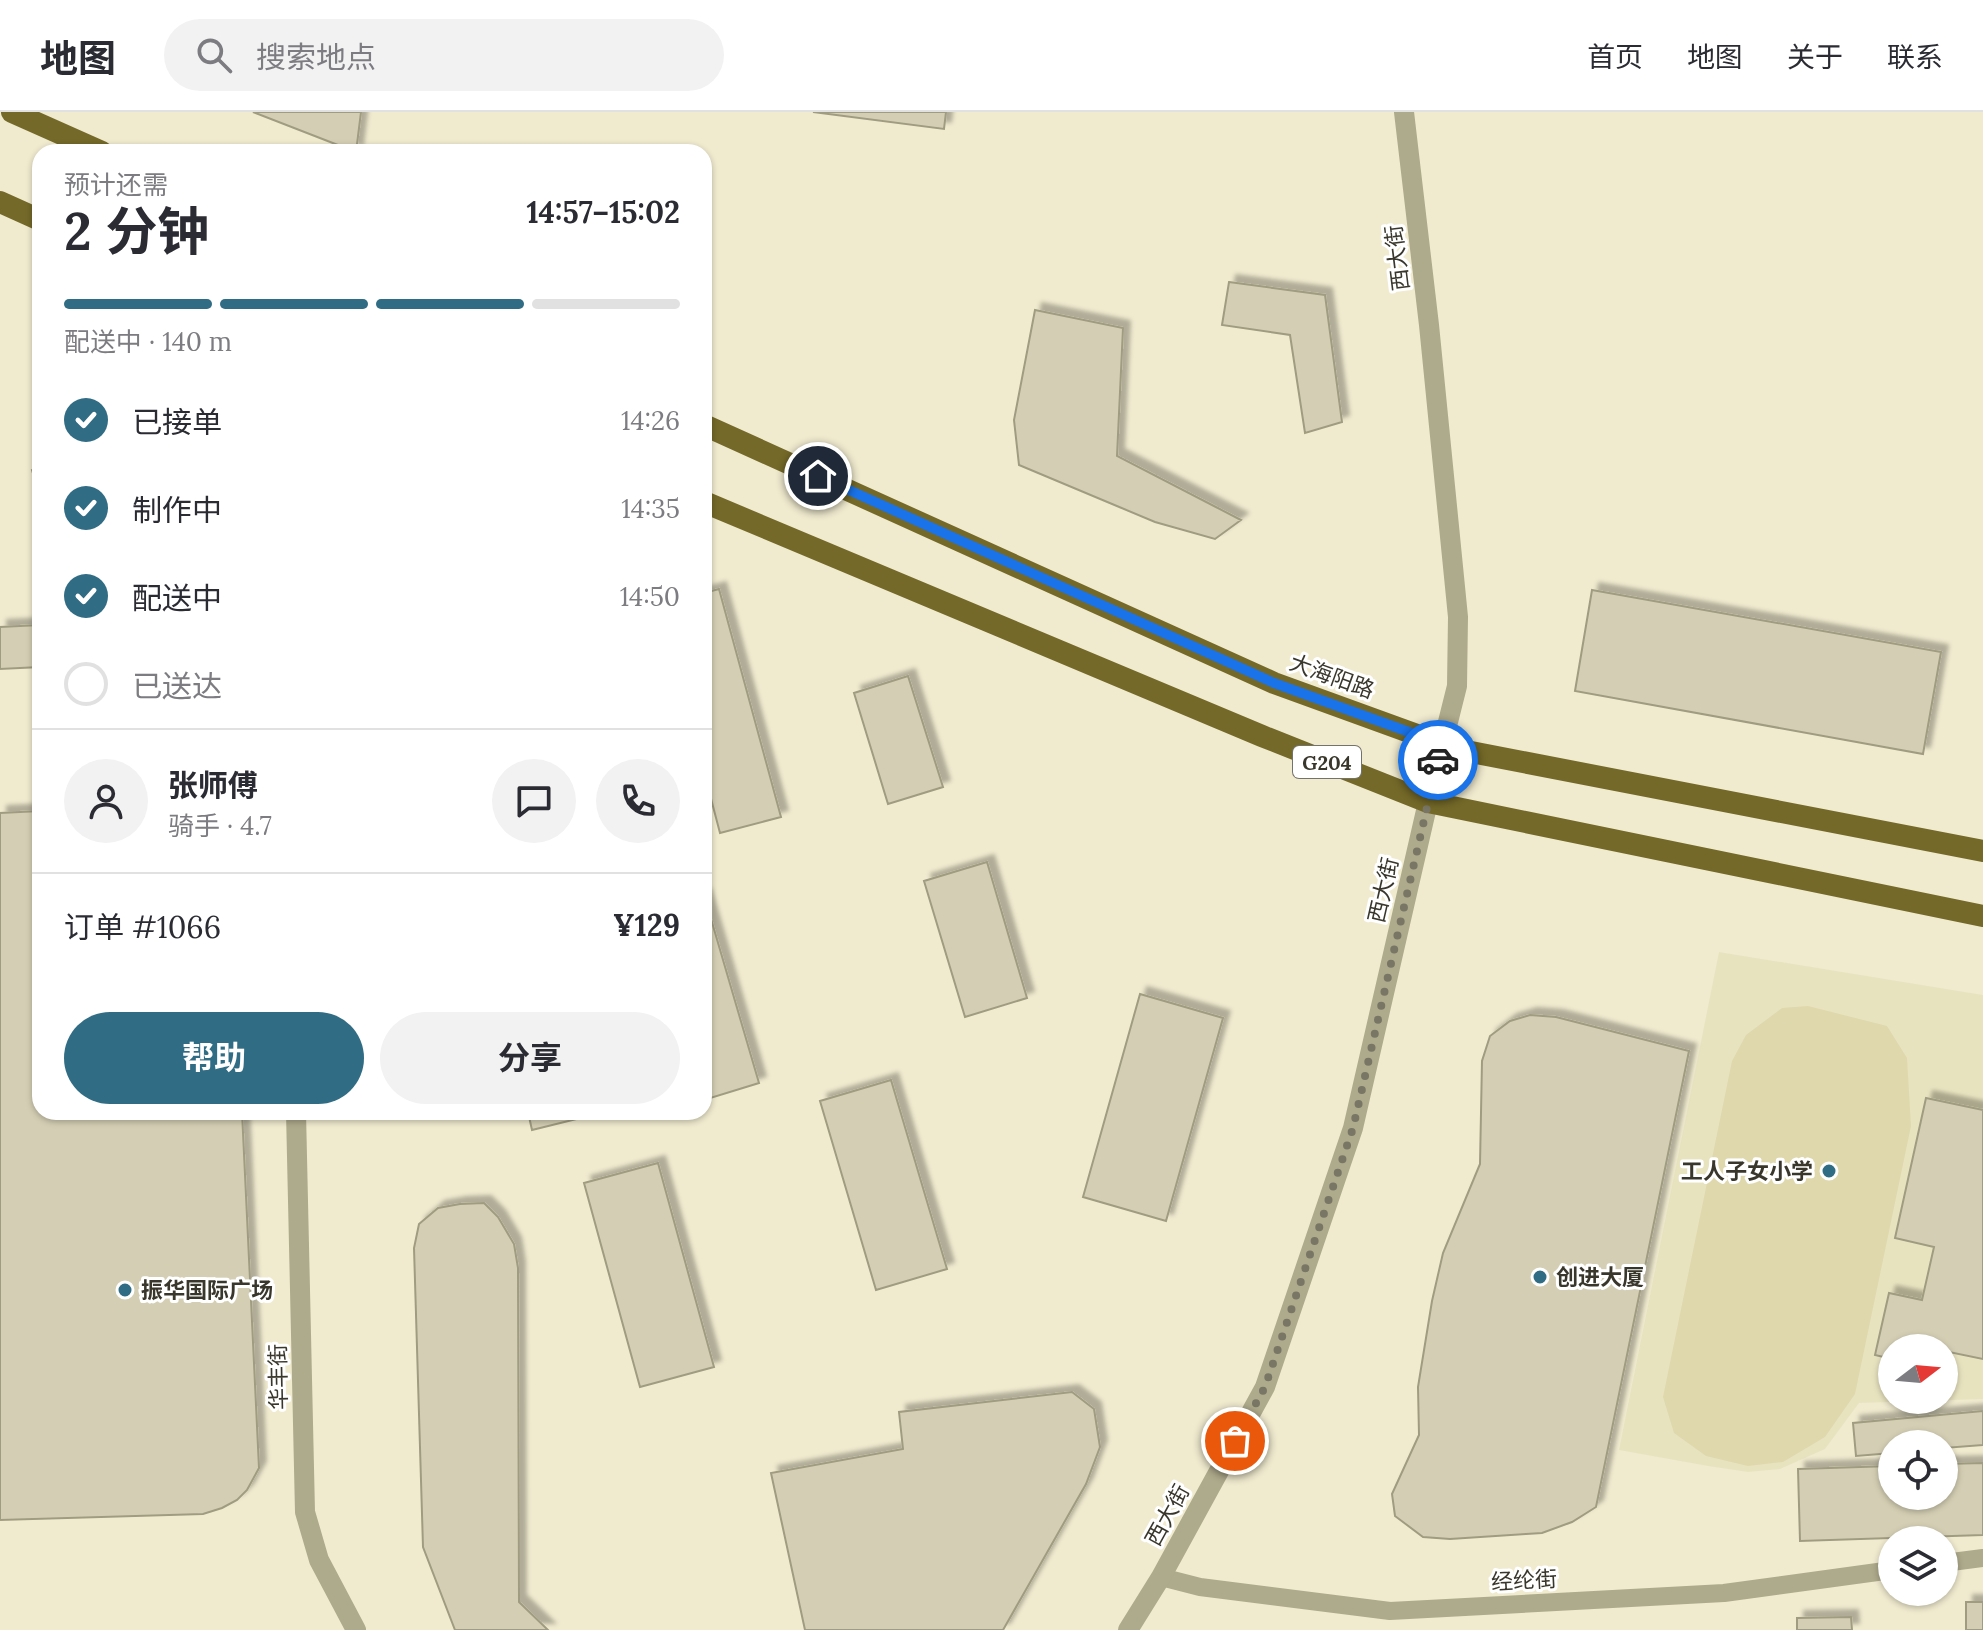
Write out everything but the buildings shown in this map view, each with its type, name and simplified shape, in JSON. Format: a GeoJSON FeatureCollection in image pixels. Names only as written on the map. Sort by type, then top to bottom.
{"type":"FeatureCollection","features":[{"type":"Feature","properties":{"kind":"highway"},"geometry":{"type":"LineString","coordinates":[[12,112],[55,121],[90,144]]}},
{"type":"Feature","properties":{"kind":"highway"},"geometry":{"type":"LineString","coordinates":[[0,202],[32,216]]}},
{"type":"Feature","properties":{"kind":"highway","name":"大海阳路"},"geometry":{"type":"LineString","coordinates":[[712,429],[1274,683],[1442,744],[1983,851]]}},
{"type":"Feature","properties":{"kind":"highway","name":"G204"},"geometry":{"type":"LineString","coordinates":[[712,505],[1262,736],[1428,802],[1983,916]]}},
{"type":"Feature","properties":{"kind":"street","name":"西大街"},"geometry":{"type":"LineString","coordinates":[[1128,1630],[1161,1577],[1265,1387],[1353,1128],[1457,686],[1458,617],[1404,112]]}},
{"type":"Feature","properties":{"kind":"street","name":"华丰街"},"geometry":{"type":"LineString","coordinates":[[296,1120],[305,1512],[319,1560],[356,1630]]}},
{"type":"Feature","properties":{"kind":"lane"},"geometry":{"type":"LineString","coordinates":[[1958,1561],[1983,1558]]}},
{"type":"Feature","properties":{"kind":"lane","name":"经纶街"},"geometry":{"type":"LineString","coordinates":[[1161,1577],[1200,1587],[1390,1611],[1724,1593],[1878,1572]]}},
{"type":"Feature","properties":{"kind":"shaded area","name":"工人子女小学"},"geometry":{"type":"Polygon","coordinates":[[[1719,952],[1983,995],[1983,1399],[1958,1400],[1958,1334],[1878,1334],[1878,1402],[1859,1403],[1825,1449],[1780,1469],[1748,1472],[1619,1450],[1719,952]]]}},
{"type":"Feature","properties":{"kind":"shaded area"},"geometry":{"type":"Polygon","coordinates":[[[1808,1006],[1887,1026],[1907,1058],[1911,1126],[1855,1394],[1825,1437],[1783,1462],[1748,1466],[1706,1456],[1674,1433],[1663,1397],[1732,1061],[1746,1035],[1782,1008],[1808,1006]]]}},
{"type":"Feature","properties":{"kind":"way so far"},"geometry":{"type":"LineString","coordinates":[[1235,1441],[1265,1387],[1353,1128],[1438,760]]}},
{"type":"Feature","properties":{"kind":"place","name":"工人子女小学"},"geometry":{"type":"Point","coordinates":[1829,1171]}},
{"type":"Feature","properties":{"kind":"place","name":"创进大厦"},"geometry":{"type":"Point","coordinates":[1540,1277]}},
{"type":"Feature","properties":{"kind":"place","name":"振华国际广场"},"geometry":{"type":"Point","coordinates":[125,1290]}},
{"type":"Feature","properties":{"kind":"route"},"geometry":{"type":"LineString","coordinates":[[818,476],[1274,683],[1442,744],[1438,760]]}}]}
